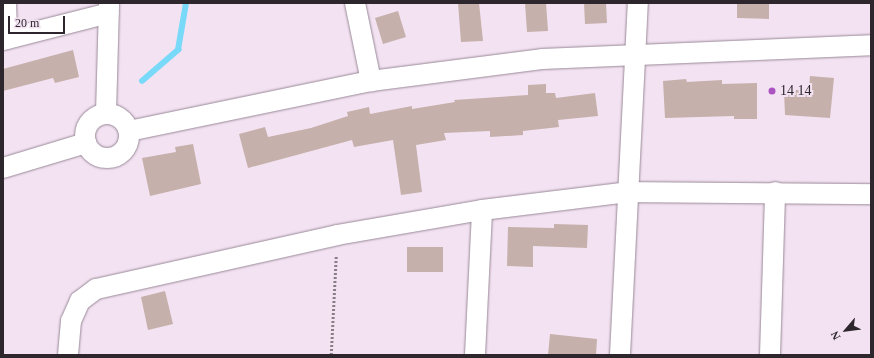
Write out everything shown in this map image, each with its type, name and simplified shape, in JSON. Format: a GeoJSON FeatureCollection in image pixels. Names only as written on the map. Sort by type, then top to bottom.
{"type":"FeatureCollection","features":[{"type":"Feature","properties":{"kind":"street"},"geometry":{"type":"LineString","coordinates":[[6,3],[5,40],[109,8],[106,113]]}},
{"type":"Feature","properties":{"kind":"street"},"geometry":{"type":"LineString","coordinates":[[355,3],[371,81]]}},
{"type":"Feature","properties":{"kind":"street"},"geometry":{"type":"LineString","coordinates":[[620,355],[638,3]]}},
{"type":"Feature","properties":{"kind":"street"},"geometry":{"type":"LineString","coordinates":[[129,131],[371,81],[542,58],[635,56],[871,46]]}},
{"type":"Feature","properties":{"kind":"street"},"geometry":{"type":"LineString","coordinates":[[106,113],[120,117],[129,131],[128,144],[124,151],[110,158],[96,155],[86,143],[85,136],[88,123],[99,115],[106,113]]}},
{"type":"Feature","properties":{"kind":"street"},"geometry":{"type":"LineString","coordinates":[[3,168],[86,143]]}},
{"type":"Feature","properties":{"kind":"street"},"geometry":{"type":"LineString","coordinates":[[68,355],[71,321],[80,301],[96,289],[337,235],[482,210],[628,192],[775,192],[871,194]]}},
{"type":"Feature","properties":{"kind":"street"},"geometry":{"type":"LineString","coordinates":[[770,355],[775,192]]}},
{"type":"Feature","properties":{"kind":"street"},"geometry":{"type":"LineString","coordinates":[[475,355],[482,210]]}},
{"type":"Feature","properties":{"kind":"path"},"geometry":{"type":"LineString","coordinates":[[331,355],[337,235]]}},
{"type":"Feature","properties":{"kind":"building"},"geometry":{"type":"Polygon","coordinates":[[[458,3],[479,3],[483,41],[461,42],[458,3]]]}},
{"type":"Feature","properties":{"kind":"building"},"geometry":{"type":"Polygon","coordinates":[[[525,3],[546,3],[548,31],[527,32],[525,3]]]}},
{"type":"Feature","properties":{"kind":"building"},"geometry":{"type":"Polygon","coordinates":[[[584,3],[606,3],[607,23],[585,24],[584,3]]]}},
{"type":"Feature","properties":{"kind":"building"},"geometry":{"type":"Polygon","coordinates":[[[737,3],[769,3],[769,19],[737,18],[737,3]]]}},
{"type":"Feature","properties":{"kind":"building"},"geometry":{"type":"Polygon","coordinates":[[[398,11],[406,37],[383,44],[375,18],[398,11]]]}},
{"type":"Feature","properties":{"kind":"building"},"geometry":{"type":"Polygon","coordinates":[[[73,50],[79,77],[55,83],[53,78],[3,91],[3,69],[73,50]]]}},
{"type":"Feature","properties":{"kind":"building"},"geometry":{"type":"Polygon","coordinates":[[[810,76],[834,78],[830,118],[785,115],[784,91],[809,89],[810,76]]]}},
{"type":"Feature","properties":{"kind":"building"},"geometry":{"type":"Polygon","coordinates":[[[686,79],[687,82],[722,80],[722,84],[757,83],[757,119],[734,119],[734,116],[665,118],[663,81],[686,79]]]}},
{"type":"Feature","properties":{"kind":"building"},"geometry":{"type":"Polygon","coordinates":[[[546,84],[546,93],[555,93],[556,98],[595,93],[598,116],[558,120],[559,127],[523,131],[523,135],[490,137],[490,131],[444,133],[446,140],[416,145],[422,192],[401,195],[393,140],[354,147],[352,140],[248,168],[239,134],[265,127],[268,137],[311,128],[348,116],[347,112],[369,107],[370,114],[412,106],[412,109],[455,102],[454,100],[528,95],[528,85],[546,84]]]}},
{"type":"Feature","properties":{"kind":"building"},"geometry":{"type":"Polygon","coordinates":[[[193,144],[201,184],[150,196],[142,158],[176,152],[175,147],[193,144]]]}},
{"type":"Feature","properties":{"kind":"building"},"geometry":{"type":"Polygon","coordinates":[[[554,224],[588,225],[587,248],[533,246],[533,267],[507,266],[508,227],[554,228],[554,224]]]}},
{"type":"Feature","properties":{"kind":"building"},"geometry":{"type":"Polygon","coordinates":[[[407,247],[443,247],[443,272],[407,272],[407,247]]]}},
{"type":"Feature","properties":{"kind":"building"},"geometry":{"type":"Polygon","coordinates":[[[165,291],[173,324],[148,330],[141,297],[165,291]]]}},
{"type":"Feature","properties":{"kind":"building"},"geometry":{"type":"Polygon","coordinates":[[[550,334],[597,339],[596,355],[548,355],[550,334]]]}},
{"type":"Feature","properties":{"kind":"waterway"},"geometry":{"type":"LineString","coordinates":[[142,81],[178,50],[186,3]]}},
{"type":"Feature","properties":{"kind":"place","name":"14 14"},"geometry":{"type":"Point","coordinates":[772,91]}}]}
